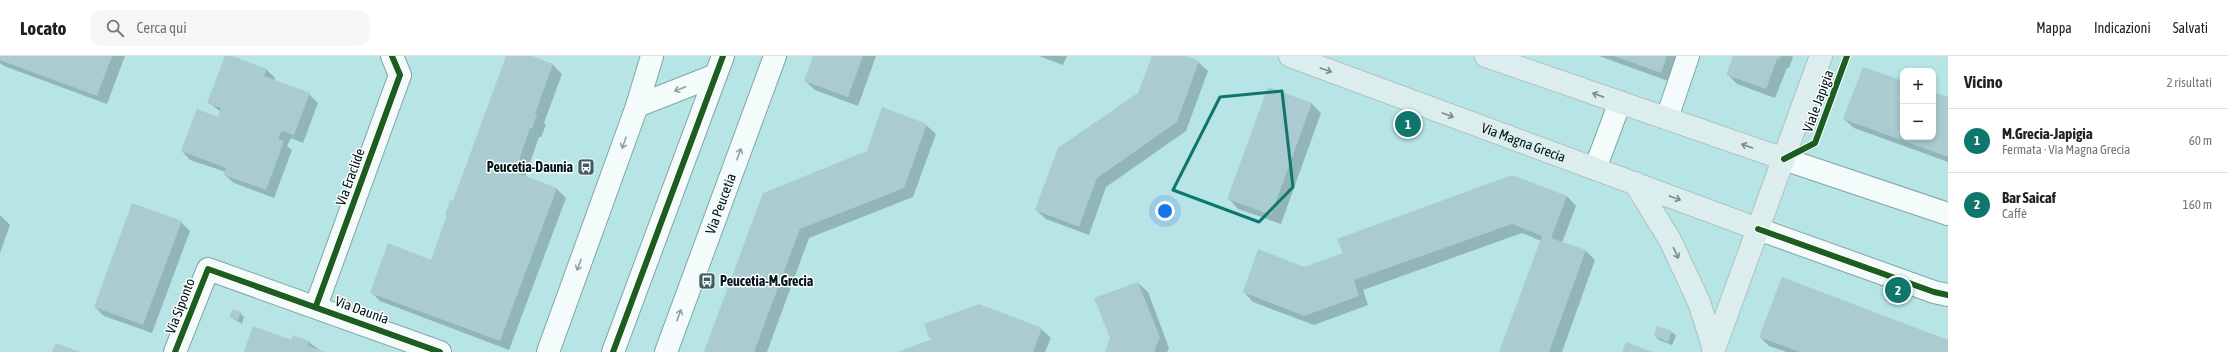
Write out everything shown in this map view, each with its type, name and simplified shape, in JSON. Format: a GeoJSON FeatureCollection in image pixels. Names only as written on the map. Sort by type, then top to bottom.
{"type":"FeatureCollection","features":[{"type":"Feature","properties":{"kind":"main road","name":"Via Magna Grecia"},"geometry":{"type":"LineString","coordinates":[[1290,56],[1758,229]]}},
{"type":"Feature","properties":{"kind":"main road"},"geometry":{"type":"LineString","coordinates":[[1486,56],[1784,159]]}},
{"type":"Feature","properties":{"kind":"main road","name":"Viale Japigia"},"geometry":{"type":"LineString","coordinates":[[1714,351],[1821,56]]}},
{"type":"Feature","properties":{"kind":"main road"},"geometry":{"type":"LineString","coordinates":[[1635,183],[1673,247],[1699,302],[1714,351]]}},
{"type":"Feature","properties":{"kind":"street","name":"Via Eraclide"},"geometry":{"type":"LineString","coordinates":[[316,306],[400,75],[392,56]]}},
{"type":"Feature","properties":{"kind":"street"},"geometry":{"type":"LineString","coordinates":[[548,352],[637,106],[652,56]]}},
{"type":"Feature","properties":{"kind":"street","name":"Via Peucetia"},"geometry":{"type":"LineString","coordinates":[[666,352],[775,56]]}},
{"type":"Feature","properties":{"kind":"street"},"geometry":{"type":"LineString","coordinates":[[1667,118],[1688,56]]}},
{"type":"Feature","properties":{"kind":"street"},"geometry":{"type":"LineString","coordinates":[[637,106],[720,65]]}},
{"type":"Feature","properties":{"kind":"street"},"geometry":{"type":"LineString","coordinates":[[613,352],[720,65]]}},
{"type":"Feature","properties":{"kind":"street"},"geometry":{"type":"LineString","coordinates":[[1595,169],[1620,102]]}},
{"type":"Feature","properties":{"kind":"street"},"geometry":{"type":"LineString","coordinates":[[1784,159],[1948,214]]}},
{"type":"Feature","properties":{"kind":"street"},"geometry":{"type":"LineString","coordinates":[[1758,229],[1934,292],[1948,294]]}},
{"type":"Feature","properties":{"kind":"street","name":"Via Daunia"},"geometry":{"type":"LineString","coordinates":[[208,269],[316,306],[440,352]]}},
{"type":"Feature","properties":{"kind":"street","name":"Via Siponto"},"geometry":{"type":"LineString","coordinates":[[175,352],[208,269]]}},
{"type":"Feature","properties":{"kind":"highlighted area"},"geometry":{"type":"Polygon","coordinates":[[[1282,91],[1293,187],[1259,222],[1173,190],[1220,97],[1282,91]]]}},
{"type":"Feature","properties":{"kind":"building"},"geometry":{"type":"Polygon","coordinates":[[[0,56],[112,56],[97,96],[0,60],[0,56]]]}},
{"type":"Feature","properties":{"kind":"building"},"geometry":{"type":"Polygon","coordinates":[[[225,56],[232,56],[267,69],[264,76],[310,93],[294,135],[282,131],[278,139],[284,141],[266,190],[224,175],[226,168],[181,151],[197,109],[218,117],[221,108],[207,103],[225,56]]]}},
{"type":"Feature","properties":{"kind":"building"},"geometry":{"type":"Polygon","coordinates":[[[506,56],[532,56],[553,64],[535,114],[537,115],[532,129],[530,128],[515,172],[557,188],[500,341],[370,293],[388,243],[431,260],[447,215],[445,215],[450,200],[453,201],[506,56]]]}},
{"type":"Feature","properties":{"kind":"building"},"geometry":{"type":"Polygon","coordinates":[[[813,56],[863,56],[848,97],[804,81],[813,56]]]}},
{"type":"Feature","properties":{"kind":"building"},"geometry":{"type":"Polygon","coordinates":[[[1152,56],[1185,56],[1199,61],[1177,122],[1097,178],[1079,227],[1035,210],[1058,148],[1138,93],[1152,56]]]}},
{"type":"Feature","properties":{"kind":"building"},"geometry":{"type":"Polygon","coordinates":[[[1614,56],[1667,56],[1661,73],[1614,56]]]}},
{"type":"Feature","properties":{"kind":"building"},"geometry":{"type":"Polygon","coordinates":[[[1733,56],[1781,56],[1779,60],[1777,59],[1766,89],[1726,75],[1733,56]]]}},
{"type":"Feature","properties":{"kind":"building"},"geometry":{"type":"Polygon","coordinates":[[[1863,67],[1900,80],[1900,140],[1843,119],[1863,67]]]}},
{"type":"Feature","properties":{"kind":"building"},"geometry":{"type":"Polygon","coordinates":[[[1268,87],[1312,103],[1271,215],[1227,199],[1268,87]]]}},
{"type":"Feature","properties":{"kind":"building"},"geometry":{"type":"Polygon","coordinates":[[[1936,93],[1948,97],[1948,157],[1901,140],[1936,140],[1936,93]]]}},
{"type":"Feature","properties":{"kind":"building"},"geometry":{"type":"Polygon","coordinates":[[[882,107],[927,124],[904,188],[800,229],[754,352],[704,352],[763,193],[867,151],[882,107]]]}},
{"type":"Feature","properties":{"kind":"building"},"geometry":{"type":"Polygon","coordinates":[[[1512,175],[1567,196],[1551,238],[1586,250],[1549,352],[1499,352],[1542,236],[1512,224],[1354,280],[1359,296],[1304,316],[1243,292],[1258,249],[1304,267],[1343,253],[1337,239],[1512,175]]]}},
{"type":"Feature","properties":{"kind":"building"},"geometry":{"type":"Polygon","coordinates":[[[132,203],[182,221],[143,325],[94,307],[132,203]]]}},
{"type":"Feature","properties":{"kind":"building"},"geometry":{"type":"Polygon","coordinates":[[[1782,277],[1948,340],[1948,352],[1800,352],[1759,337],[1782,277]]]}},
{"type":"Feature","properties":{"kind":"building"},"geometry":{"type":"Polygon","coordinates":[[[1138,282],[1160,337],[1154,352],[1105,352],[1110,338],[1094,298],[1138,282]]]}},
{"type":"Feature","properties":{"kind":"building"},"geometry":{"type":"Polygon","coordinates":[[[979,304],[1042,328],[1033,352],[898,352],[932,339],[931,337],[929,338],[924,324],[979,304]]]}},
{"type":"Feature","properties":{"kind":"building"},"geometry":{"type":"Polygon","coordinates":[[[233,309],[241,312],[238,320],[229,317],[233,309]]]}},
{"type":"Feature","properties":{"kind":"building"},"geometry":{"type":"Polygon","coordinates":[[[253,326],[291,340],[293,335],[309,341],[308,346],[324,352],[244,352],[253,326]]]}},
{"type":"Feature","properties":{"kind":"building"},"geometry":{"type":"Polygon","coordinates":[[[1657,326],[1672,331],[1668,342],[1654,336],[1657,326]]]}},
{"type":"Feature","properties":{"kind":"building"},"geometry":{"type":"Polygon","coordinates":[[[1626,342],[1652,352],[1622,352],[1626,342]]]}},
{"type":"Feature","properties":{"kind":"building"},"geometry":{"type":"Polygon","coordinates":[[[56,343],[80,352],[52,352],[56,343]]]}},
{"type":"Feature","properties":{"kind":"cycle path"},"geometry":{"type":"LineString","coordinates":[[316,306],[400,75],[392,56]]}},
{"type":"Feature","properties":{"kind":"cycle path"},"geometry":{"type":"LineString","coordinates":[[613,352],[723,56]]}},
{"type":"Feature","properties":{"kind":"cycle path"},"geometry":{"type":"LineString","coordinates":[[1784,159],[1815,143],[1847,56]]}},
{"type":"Feature","properties":{"kind":"cycle path"},"geometry":{"type":"LineString","coordinates":[[1758,229],[1934,292],[1948,295]]}},
{"type":"Feature","properties":{"kind":"cycle path"},"geometry":{"type":"LineString","coordinates":[[175,352],[208,269],[440,352]]}},
{"type":"Feature","properties":{"kind":"place","name":"M.Grecia-Japigia"},"geometry":{"type":"Point","coordinates":[1408,124]}},
{"type":"Feature","properties":{"kind":"place","name":"Peucetia-Daunia"},"geometry":{"type":"Point","coordinates":[586,167]}},
{"type":"Feature","properties":{"kind":"place","name":"Peucetia-M.Grecia"},"geometry":{"type":"Point","coordinates":[707,281]}},
{"type":"Feature","properties":{"kind":"place","name":"Bar Saicaf"},"geometry":{"type":"Point","coordinates":[1898,290]}}]}
